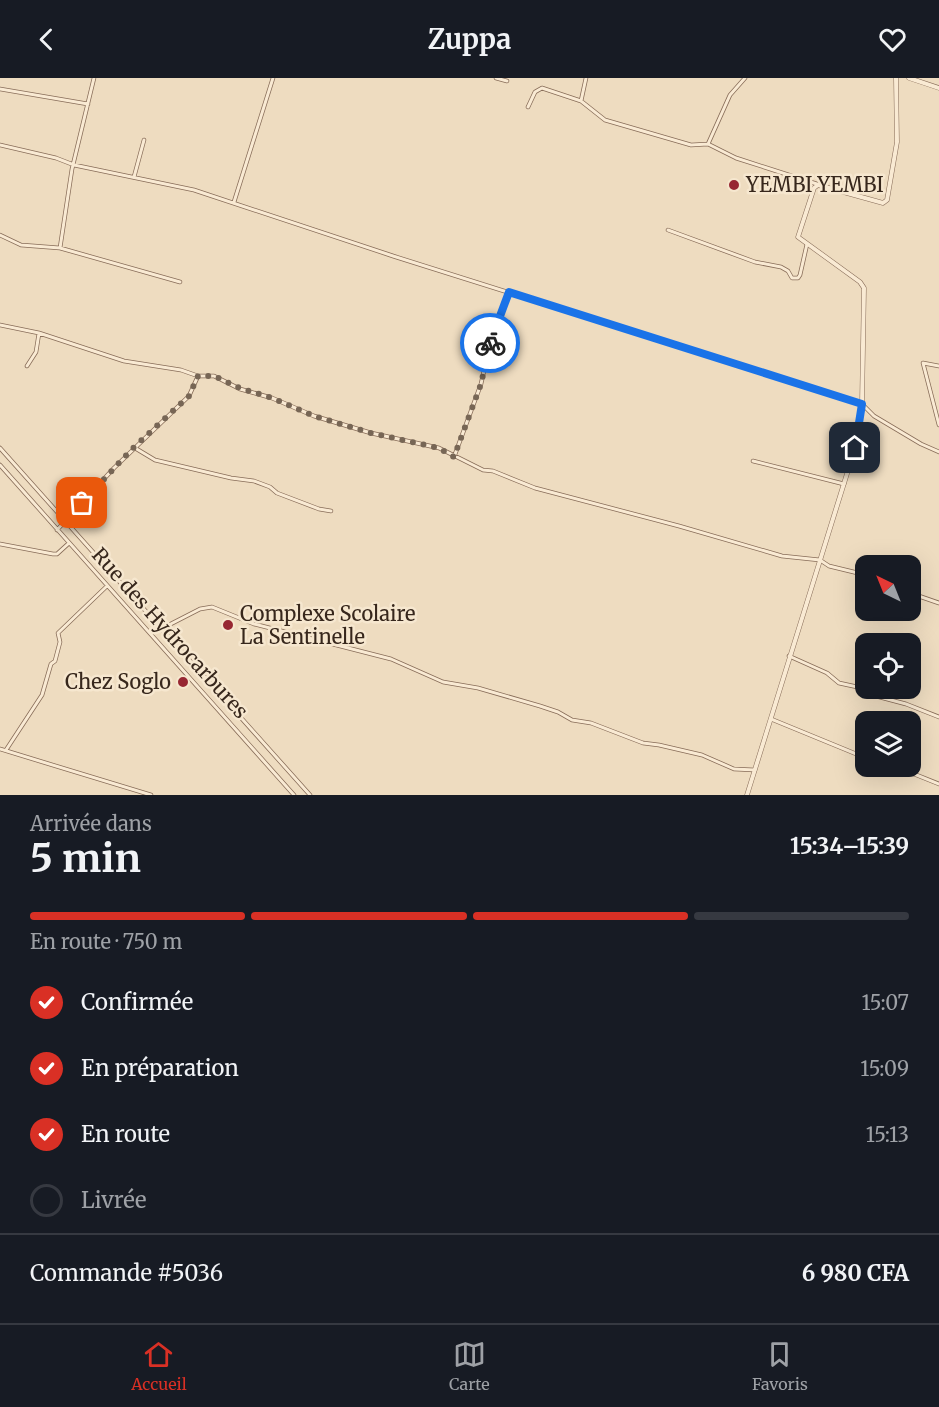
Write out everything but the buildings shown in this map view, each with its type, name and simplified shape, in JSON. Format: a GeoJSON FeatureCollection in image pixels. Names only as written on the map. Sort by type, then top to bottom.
{"type":"FeatureCollection","features":[{"type":"Feature","properties":{"kind":"street"},"geometry":{"type":"LineString","coordinates":[[60,248],[72,169],[94,78]]}},
{"type":"Feature","properties":{"kind":"street"},"geometry":{"type":"LineString","coordinates":[[234,202],[273,78]]}},
{"type":"Feature","properties":{"kind":"street"},"geometry":{"type":"LineString","coordinates":[[496,78],[507,81]]}},
{"type":"Feature","properties":{"kind":"street"},"geometry":{"type":"LineString","coordinates":[[580,101],[586,78]]}},
{"type":"Feature","properties":{"kind":"street"},"geometry":{"type":"LineString","coordinates":[[708,144],[730,95],[745,78]]}},
{"type":"Feature","properties":{"kind":"street"},"geometry":{"type":"LineString","coordinates":[[528,107],[535,92],[542,88],[580,101],[605,120],[691,145],[708,144],[736,158],[883,203],[887,200],[897,142],[896,78]]}},
{"type":"Feature","properties":{"kind":"street"},"geometry":{"type":"LineString","coordinates":[[909,78],[939,88]]}},
{"type":"Feature","properties":{"kind":"street"},"geometry":{"type":"LineString","coordinates":[[0,90],[88,104]]}},
{"type":"Feature","properties":{"kind":"street"},"geometry":{"type":"LineString","coordinates":[[134,177],[144,140]]}},
{"type":"Feature","properties":{"kind":"street"},"geometry":{"type":"LineString","coordinates":[[0,145],[56,158],[74,165],[194,190],[234,202],[393,256],[862,404],[874,416],[939,452]]}},
{"type":"Feature","properties":{"kind":"street"},"geometry":{"type":"LineString","coordinates":[[747,795],[855,448],[862,404],[864,288],[860,282],[798,237],[814,188],[820,185]]}},
{"type":"Feature","properties":{"kind":"street"},"geometry":{"type":"LineString","coordinates":[[668,230],[755,262],[781,267],[788,271],[792,278],[798,278],[800,275],[807,244]]}},
{"type":"Feature","properties":{"kind":"street"},"geometry":{"type":"LineString","coordinates":[[0,235],[21,245],[60,248],[180,282]]}},
{"type":"Feature","properties":{"kind":"street"},"geometry":{"type":"LineString","coordinates":[[454,457],[481,384],[492,335],[509,292]]}},
{"type":"Feature","properties":{"kind":"street"},"geometry":{"type":"LineString","coordinates":[[0,325],[39,333],[124,362],[181,370],[198,376],[214,376],[314,416],[371,433],[439,448],[483,470],[493,471],[554,494],[679,526],[782,556],[820,560],[829,566],[855,572]]}},
{"type":"Feature","properties":{"kind":"street"},"geometry":{"type":"LineString","coordinates":[[27,366],[36,352],[39,333]]}},
{"type":"Feature","properties":{"kind":"street"},"geometry":{"type":"LineString","coordinates":[[939,366],[923,363],[939,425]]}},
{"type":"Feature","properties":{"kind":"street"},"geometry":{"type":"LineString","coordinates":[[57,530],[134,448],[189,396],[198,376]]}},
{"type":"Feature","properties":{"kind":"street"},"geometry":{"type":"LineString","coordinates":[[0,448],[310,795]]}},
{"type":"Feature","properties":{"kind":"street"},"geometry":{"type":"LineString","coordinates":[[134,448],[155,460],[231,478],[254,481],[319,510],[331,511]]}},
{"type":"Feature","properties":{"kind":"street"},"geometry":{"type":"LineString","coordinates":[[753,461],[844,484]]}},
{"type":"Feature","properties":{"kind":"street","name":"Rue des Hydrocarbures"},"geometry":{"type":"LineString","coordinates":[[0,465],[294,795]]}},
{"type":"Feature","properties":{"kind":"street"},"geometry":{"type":"LineString","coordinates":[[0,544],[57,554],[69,543]]}},
{"type":"Feature","properties":{"kind":"street"},"geometry":{"type":"LineString","coordinates":[[6,750],[42,694],[60,642],[58,633],[107,586]]}},
{"type":"Feature","properties":{"kind":"street"},"geometry":{"type":"LineString","coordinates":[[921,597],[939,603]]}},
{"type":"Feature","properties":{"kind":"street"},"geometry":{"type":"LineString","coordinates":[[161,629],[200,609],[212,608],[254,624],[391,659],[443,682],[478,688],[540,706],[572,720],[591,723],[643,743],[702,755],[735,769],[755,770]]}},
{"type":"Feature","properties":{"kind":"street"},"geometry":{"type":"LineString","coordinates":[[789,656],[826,673],[839,683],[862,688],[873,695],[906,704],[939,717]]}},
{"type":"Feature","properties":{"kind":"street"},"geometry":{"type":"LineString","coordinates":[[771,719],[855,753]]}},
{"type":"Feature","properties":{"kind":"street"},"geometry":{"type":"LineString","coordinates":[[0,749],[152,795]]}},
{"type":"Feature","properties":{"kind":"street"},"geometry":{"type":"LineString","coordinates":[[921,777],[939,784]]}},
{"type":"Feature","properties":{"kind":"way so far"},"geometry":{"type":"LineString","coordinates":[[82,503],[131,450],[189,396],[198,376],[203,375],[214,376],[314,416],[371,433],[439,448],[454,457],[481,384],[490,343]]}},
{"type":"Feature","properties":{"kind":"place","name":"YEMBI YEMBI"},"geometry":{"type":"Point","coordinates":[734,185]}},
{"type":"Feature","properties":{"kind":"place","name":"Complexe Scolaire La Sentinelle"},"geometry":{"type":"Point","coordinates":[228,625]}},
{"type":"Feature","properties":{"kind":"place","name":"Chez Soglo"},"geometry":{"type":"Point","coordinates":[183,682]}},
{"type":"Feature","properties":{"kind":"route"},"geometry":{"type":"LineString","coordinates":[[490,343],[509,292],[862,404],[855,448]]}}]}
